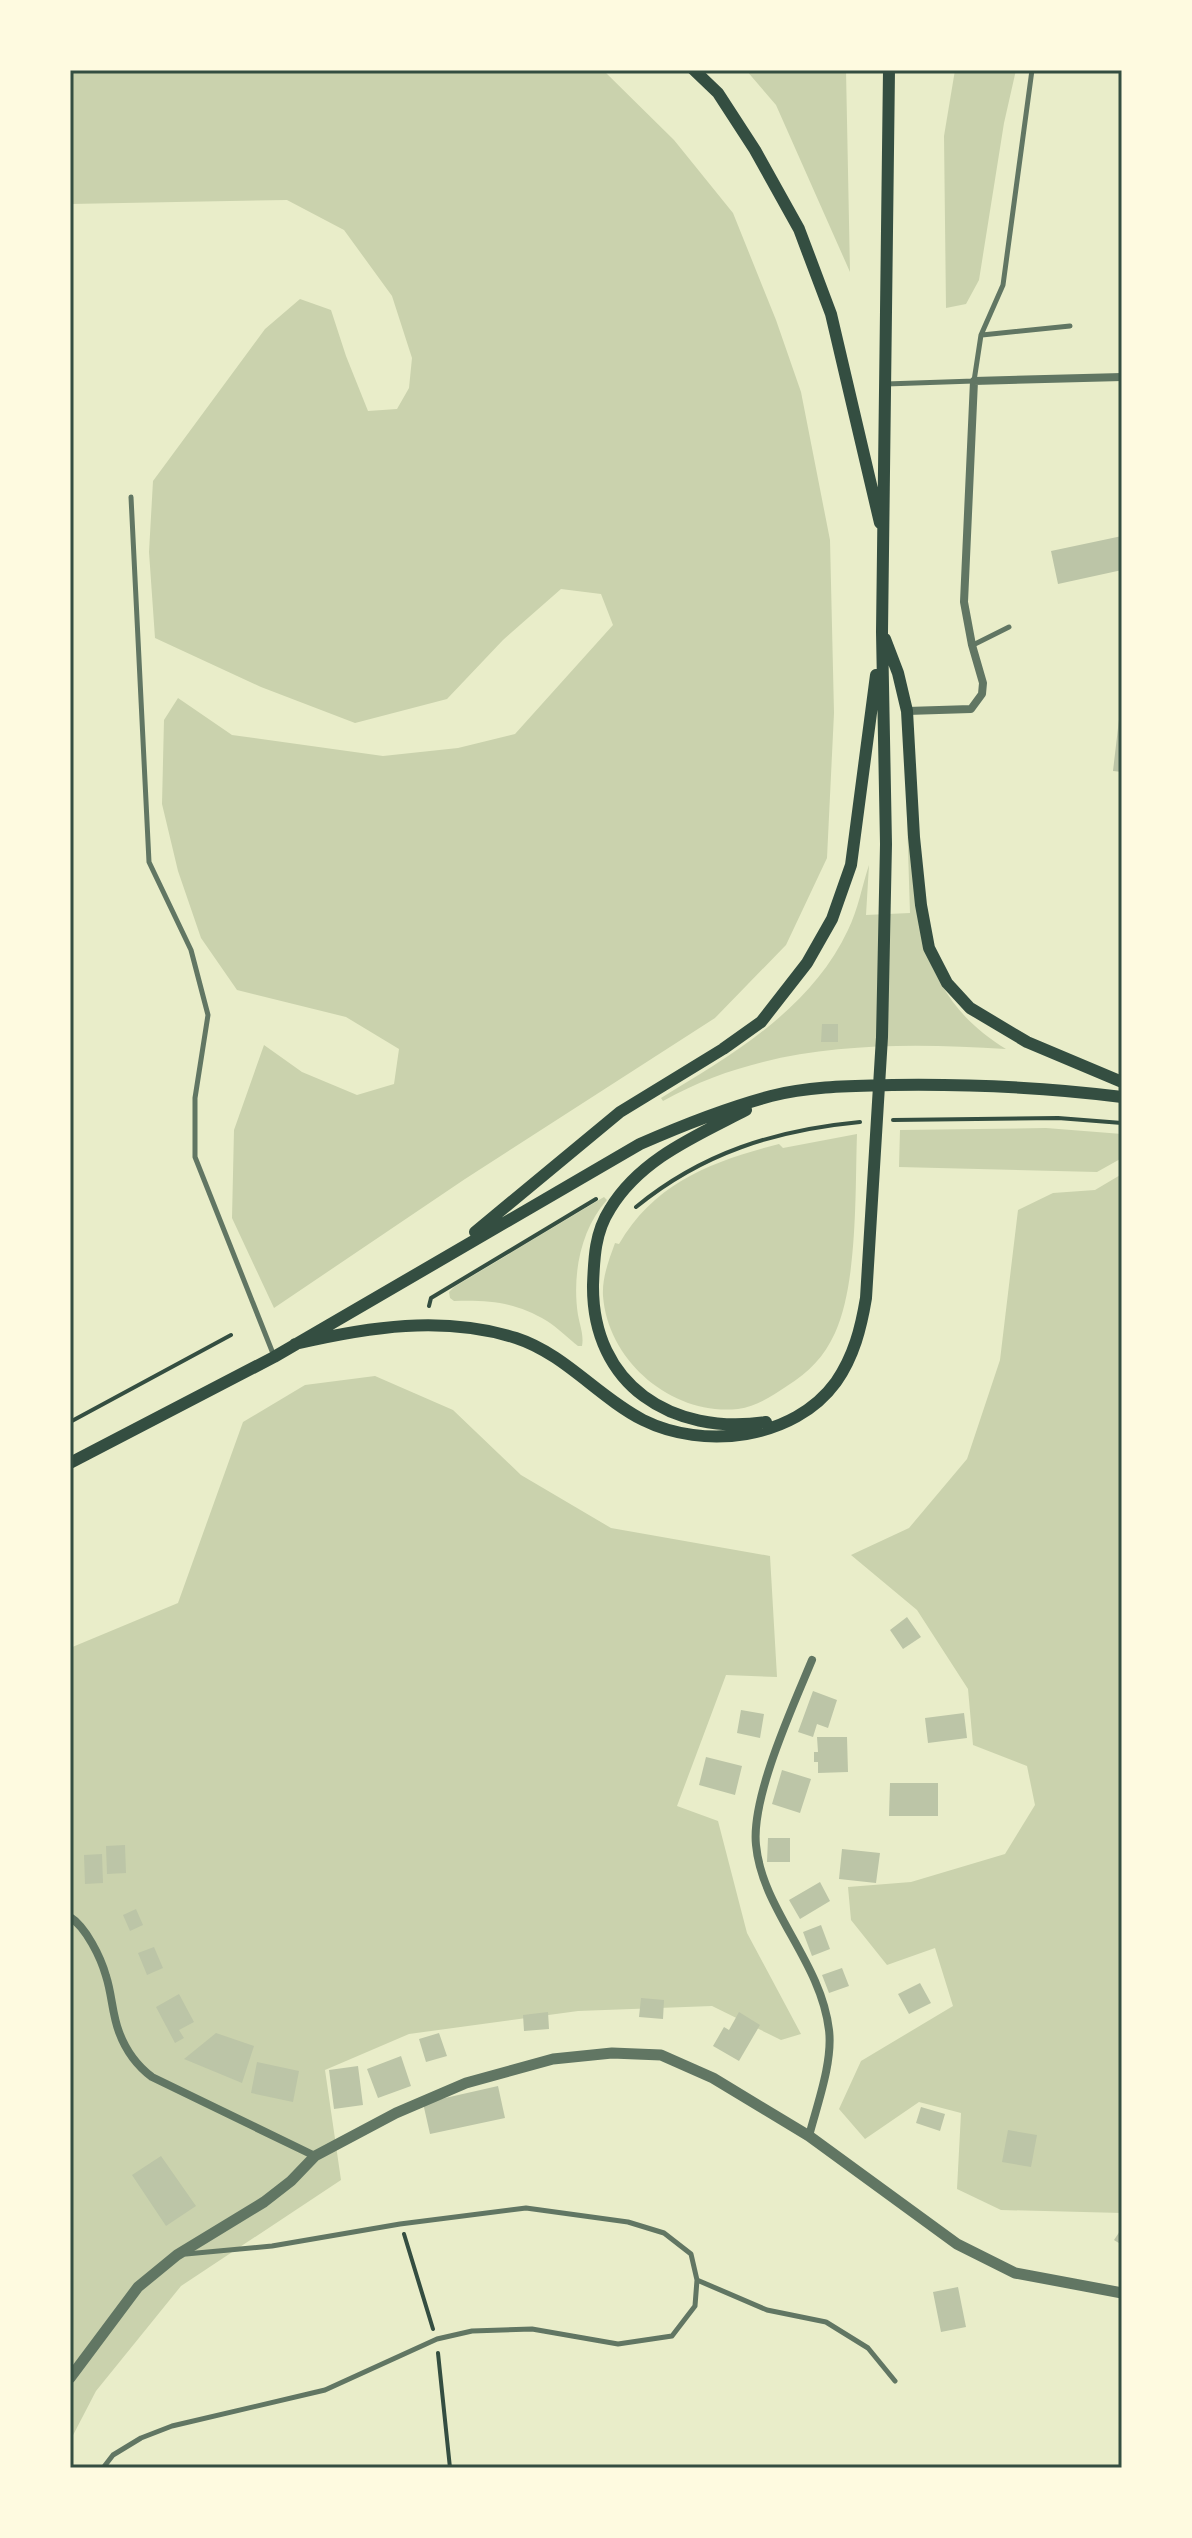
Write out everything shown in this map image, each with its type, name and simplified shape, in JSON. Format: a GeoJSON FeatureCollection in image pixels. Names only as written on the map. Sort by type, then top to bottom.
{"type":"FeatureCollection","features":[{"type":"Feature","properties":{"kind":"main road"},"geometry":{"type":"LineString","coordinates":[[694,70],[718,93],[755,150],[799,229],[831,314],[885,541]]}},
{"type":"Feature","properties":{"kind":"main road"},"geometry":{"type":"LineString","coordinates":[[295,1344],[362,1330],[413,1325],[467,1326],[519,1339],[568,1366],[632,1413],[672,1431],[698,1437],[749,1434],[791,1419],[818,1401],[835,1384],[850,1358],[861,1331],[872,1238],[882,1037],[886,844],[882,632],[889,70]]}},
{"type":"Feature","properties":{"kind":"main road"},"geometry":{"type":"LineString","coordinates":[[882,632],[898,673],[907,711],[921,905],[929,948],[947,983],[970,1008],[1008,1031],[1067,1061],[1122,1082]]}},
{"type":"Feature","properties":{"kind":"main road"},"geometry":{"type":"LineString","coordinates":[[448,1254],[620,1112],[761,1022],[807,963],[832,919],[851,865],[882,632]]}},
{"type":"Feature","properties":{"kind":"main road"},"geometry":{"type":"LineString","coordinates":[[70,1463],[274,1357],[640,1144],[694,1120],[773,1095],[837,1086],[942,1084],[1062,1089],[1122,1097]]}},
{"type":"Feature","properties":{"kind":"main road"},"geometry":{"type":"LineString","coordinates":[[773,1095],[675,1148],[643,1168],[625,1187],[609,1210],[598,1234],[593,1294],[599,1330],[611,1358],[640,1395],[661,1409],[694,1420],[722,1424],[791,1419]]}},
{"type":"Feature","properties":{"kind":"street"},"geometry":{"type":"LineString","coordinates":[[907,711],[971,709],[982,694],[983,683],[964,602],[974,381],[1122,377]]}},
{"type":"Feature","properties":{"kind":"street"},"geometry":{"type":"LineString","coordinates":[[809,2136],[829,2057],[830,2030],[818,1984],[760,1874],[755,1842],[759,1809],[778,1743],[812,1660]]}},
{"type":"Feature","properties":{"kind":"street"},"geometry":{"type":"LineString","coordinates":[[70,1917],[87,1937],[106,1973],[118,2031],[134,2063],[152,2077],[315,2156]]}},
{"type":"Feature","properties":{"kind":"street"},"geometry":{"type":"LineString","coordinates":[[70,2378],[138,2287],[177,2255],[264,2202],[291,2181],[315,2156],[396,2113],[466,2083],[553,2059],[612,2053],[661,2055],[713,2078],[809,2136],[957,2244],[1015,2273],[1122,2293]]}},
{"type":"Feature","properties":{"kind":"lane"},"geometry":{"type":"LineString","coordinates":[[886,384],[974,381],[981,335],[1003,285],[1032,70]]}},
{"type":"Feature","properties":{"kind":"lane"},"geometry":{"type":"LineString","coordinates":[[981,335],[1070,326]]}},
{"type":"Feature","properties":{"kind":"lane"},"geometry":{"type":"LineString","coordinates":[[131,497],[149,862],[191,950],[208,1015],[195,1098],[195,1157],[274,1357]]}},
{"type":"Feature","properties":{"kind":"lane"},"geometry":{"type":"LineString","coordinates":[[972,645],[1009,627]]}},
{"type":"Feature","properties":{"kind":"lane"},"geometry":{"type":"LineString","coordinates":[[103,2468],[113,2455],[141,2438],[172,2426],[325,2390],[437,2339],[472,2331],[532,2329],[618,2344],[672,2336],[695,2306],[697,2280],[691,2254],[664,2233],[628,2222],[526,2208],[400,2224],[272,2246],[177,2255]]}},
{"type":"Feature","properties":{"kind":"lane"},"geometry":{"type":"LineString","coordinates":[[697,2280],[767,2310],[826,2322],[868,2348],[895,2381]]}},
{"type":"Feature","properties":{"kind":"path"},"geometry":{"type":"LineString","coordinates":[[429,1306],[431,1298],[602,1195]]}},
{"type":"Feature","properties":{"kind":"path"},"geometry":{"type":"LineString","coordinates":[[70,1422],[231,1335]]}},
{"type":"Feature","properties":{"kind":"green space"},"geometry":{"type":"Polygon","coordinates":[[[70,70],[603,70],[674,140],[733,213],[801,392],[830,540],[834,713],[827,858],[786,945],[715,1018],[465,1179],[274,1308],[232,1218],[234,1130],[264,1045],[302,1072],[357,1095],[394,1084],[399,1049],[346,1017],[237,990],[201,938],[178,871],[162,804],[164,720],[178,698],[232,735],[383,756],[458,748],[515,734],[613,625],[601,594],[561,589],[503,640],[447,699],[355,723],[261,687],[155,638],[149,552],[153,481],[265,329],[300,299],[331,310],[368,411],[397,409],[409,388],[412,358],[392,296],[344,230],[287,200],[70,204],[70,70]]]}},
{"type":"Feature","properties":{"kind":"green space"},"geometry":{"type":"Polygon","coordinates":[[[746,70],[846,70],[850,272],[776,105],[746,70]]]}},
{"type":"Feature","properties":{"kind":"green space"},"geometry":{"type":"Polygon","coordinates":[[[955,70],[1016,70],[1004,123],[979,280],[966,304],[946,308],[944,136],[955,70]]]}},
{"type":"Feature","properties":{"kind":"green space"},"geometry":{"type":"Polygon","coordinates":[[[904,722],[923,942],[937,975],[954,1003],[977,1028],[1006,1049],[918,1046],[830,1050],[744,1067],[663,1101],[661,1098],[767,1028],[813,984],[848,930],[869,865],[866,915],[910,913],[904,722]]]}},
{"type":"Feature","properties":{"kind":"green space"},"geometry":{"type":"Polygon","coordinates":[[[1046,1128],[1122,1134],[1122,1158],[1097,1172],[899,1167],[900,1130],[1046,1128]]]}},
{"type":"Feature","properties":{"kind":"green space"},"geometry":{"type":"Polygon","coordinates":[[[857,1134],[854,1236],[848,1288],[835,1333],[821,1357],[776,1394],[738,1409],[714,1409],[690,1404],[648,1380],[631,1363],[617,1342],[608,1320],[603,1296],[604,1282],[615,1243],[619,1244],[650,1205],[668,1190],[709,1167],[779,1144],[783,1148],[857,1134]]]}},
{"type":"Feature","properties":{"kind":"green space"},"geometry":{"type":"Polygon","coordinates":[[[1122,1174],[1122,2213],[1001,2210],[957,2189],[961,2113],[919,2102],[865,2139],[839,2109],[861,2061],[953,2006],[935,1948],[887,1965],[851,1920],[848,1887],[911,1882],[1005,1854],[1035,1805],[1027,1766],[973,1745],[968,1689],[917,1610],[851,1555],[909,1528],[967,1459],[1000,1360],[1018,1210],[1053,1193],[1095,1190],[1122,1174]]]}},
{"type":"Feature","properties":{"kind":"green space"},"geometry":{"type":"Polygon","coordinates":[[[604,1197],[607,1200],[584,1239],[577,1269],[576,1300],[582,1346],[547,1321],[524,1310],[502,1304],[454,1301],[450,1298],[449,1292],[454,1287],[604,1197]]]}},
{"type":"Feature","properties":{"kind":"green space"},"geometry":{"type":"Polygon","coordinates":[[[375,1376],[453,1410],[521,1475],[611,1528],[770,1556],[777,1677],[726,1675],[677,1806],[718,1821],[747,1933],[801,2034],[781,2040],[712,2006],[578,2011],[409,2034],[325,2070],[341,2180],[181,2286],[96,2391],[70,2441],[70,1648],[178,1603],[243,1422],[305,1385],[375,1376]]]}},
{"type":"Feature","properties":{"kind":"building"},"geometry":{"type":"Polygon","coordinates":[[[1122,536],[1122,570],[1058,584],[1051,551],[1122,536]]]}},
{"type":"Feature","properties":{"kind":"building"},"geometry":{"type":"Polygon","coordinates":[[[1122,711],[1122,772],[1113,771],[1122,711]]]}},
{"type":"Feature","properties":{"kind":"building"},"geometry":{"type":"Polygon","coordinates":[[[822,1024],[838,1024],[838,1042],[821,1042],[822,1024]]]}},
{"type":"Feature","properties":{"kind":"building"},"geometry":{"type":"Polygon","coordinates":[[[907,1617],[921,1637],[903,1649],[890,1630],[907,1617]]]}},
{"type":"Feature","properties":{"kind":"building"},"geometry":{"type":"Polygon","coordinates":[[[813,1691],[837,1700],[828,1728],[817,1724],[813,1737],[798,1732],[813,1691]]]}},
{"type":"Feature","properties":{"kind":"building"},"geometry":{"type":"Polygon","coordinates":[[[741,1710],[764,1714],[760,1738],[737,1733],[741,1710]]]}},
{"type":"Feature","properties":{"kind":"building"},"geometry":{"type":"Polygon","coordinates":[[[964,1713],[967,1738],[928,1743],[925,1718],[964,1713]]]}},
{"type":"Feature","properties":{"kind":"building"},"geometry":{"type":"Polygon","coordinates":[[[817,1737],[847,1737],[848,1772],[818,1773],[818,1762],[814,1762],[814,1752],[818,1752],[817,1737]]]}},
{"type":"Feature","properties":{"kind":"building"},"geometry":{"type":"Polygon","coordinates":[[[706,1757],[742,1766],[735,1795],[699,1785],[706,1757]]]}},
{"type":"Feature","properties":{"kind":"building"},"geometry":{"type":"Polygon","coordinates":[[[782,1770],[811,1779],[800,1813],[772,1804],[782,1770]]]}},
{"type":"Feature","properties":{"kind":"building"},"geometry":{"type":"Polygon","coordinates":[[[890,1783],[938,1783],[938,1816],[889,1816],[890,1783]]]}},
{"type":"Feature","properties":{"kind":"building"},"geometry":{"type":"Polygon","coordinates":[[[768,1838],[790,1838],[790,1862],[767,1862],[768,1838]]]}},
{"type":"Feature","properties":{"kind":"building"},"geometry":{"type":"Polygon","coordinates":[[[125,1845],[126,1873],[107,1874],[106,1846],[125,1845]]]}},
{"type":"Feature","properties":{"kind":"building"},"geometry":{"type":"Polygon","coordinates":[[[842,1849],[880,1853],[876,1883],[839,1879],[842,1849]]]}},
{"type":"Feature","properties":{"kind":"building"},"geometry":{"type":"Polygon","coordinates":[[[102,1854],[103,1883],[85,1884],[84,1855],[102,1854]]]}},
{"type":"Feature","properties":{"kind":"building"},"geometry":{"type":"Polygon","coordinates":[[[820,1882],[830,1901],[800,1919],[789,1900],[820,1882]]]}},
{"type":"Feature","properties":{"kind":"building"},"geometry":{"type":"Polygon","coordinates":[[[136,1909],[143,1925],[130,1931],[123,1915],[136,1909]]]}},
{"type":"Feature","properties":{"kind":"building"},"geometry":{"type":"Polygon","coordinates":[[[821,1925],[830,1949],[812,1956],[803,1932],[821,1925]]]}},
{"type":"Feature","properties":{"kind":"building"},"geometry":{"type":"Polygon","coordinates":[[[154,1947],[163,1968],[147,1975],[138,1953],[154,1947]]]}},
{"type":"Feature","properties":{"kind":"building"},"geometry":{"type":"Polygon","coordinates":[[[842,1968],[849,1986],[829,1993],[822,1975],[842,1968]]]}},
{"type":"Feature","properties":{"kind":"building"},"geometry":{"type":"Polygon","coordinates":[[[920,1983],[931,2003],[909,2014],[898,1994],[920,1983]]]}},
{"type":"Feature","properties":{"kind":"building"},"geometry":{"type":"Polygon","coordinates":[[[179,1994],[194,2022],[179,2030],[184,2038],[175,2043],[156,2007],[179,1994]]]}},
{"type":"Feature","properties":{"kind":"building"},"geometry":{"type":"Polygon","coordinates":[[[641,1998],[664,2000],[663,2019],[639,2017],[641,1998]]]}},
{"type":"Feature","properties":{"kind":"building"},"geometry":{"type":"Polygon","coordinates":[[[548,2012],[549,2029],[524,2031],[523,2015],[548,2012]]]}},
{"type":"Feature","properties":{"kind":"building"},"geometry":{"type":"Polygon","coordinates":[[[739,2012],[760,2025],[739,2061],[713,2046],[724,2027],[729,2030],[739,2012]]]}},
{"type":"Feature","properties":{"kind":"building"},"geometry":{"type":"Polygon","coordinates":[[[216,2033],[254,2046],[242,2083],[184,2059],[216,2033]]]}},
{"type":"Feature","properties":{"kind":"building"},"geometry":{"type":"Polygon","coordinates":[[[439,2033],[447,2056],[426,2062],[419,2039],[439,2033]]]}},
{"type":"Feature","properties":{"kind":"building"},"geometry":{"type":"Polygon","coordinates":[[[401,2056],[411,2086],[378,2098],[367,2069],[401,2056]]]}},
{"type":"Feature","properties":{"kind":"building"},"geometry":{"type":"Polygon","coordinates":[[[257,2062],[299,2071],[293,2102],[251,2093],[257,2062]]]}},
{"type":"Feature","properties":{"kind":"building"},"geometry":{"type":"Polygon","coordinates":[[[358,2066],[363,2105],[334,2109],[329,2070],[358,2066]]]}},
{"type":"Feature","properties":{"kind":"building"},"geometry":{"type":"Polygon","coordinates":[[[498,2086],[505,2118],[430,2134],[423,2103],[498,2086]]]}},
{"type":"Feature","properties":{"kind":"building"},"geometry":{"type":"Polygon","coordinates":[[[921,2107],[945,2114],[940,2131],[916,2123],[921,2107]]]}},
{"type":"Feature","properties":{"kind":"building"},"geometry":{"type":"Polygon","coordinates":[[[1008,2130],[1037,2135],[1031,2167],[1002,2162],[1008,2130]]]}},
{"type":"Feature","properties":{"kind":"building"},"geometry":{"type":"Polygon","coordinates":[[[161,2156],[196,2206],[166,2226],[132,2175],[161,2156]]]}},
{"type":"Feature","properties":{"kind":"building"},"geometry":{"type":"Polygon","coordinates":[[[1122,2228],[1122,2245],[1114,2240],[1122,2228]]]}},
{"type":"Feature","properties":{"kind":"building"},"geometry":{"type":"Polygon","coordinates":[[[958,2287],[966,2327],[941,2332],[933,2292],[958,2287]]]}}]}
